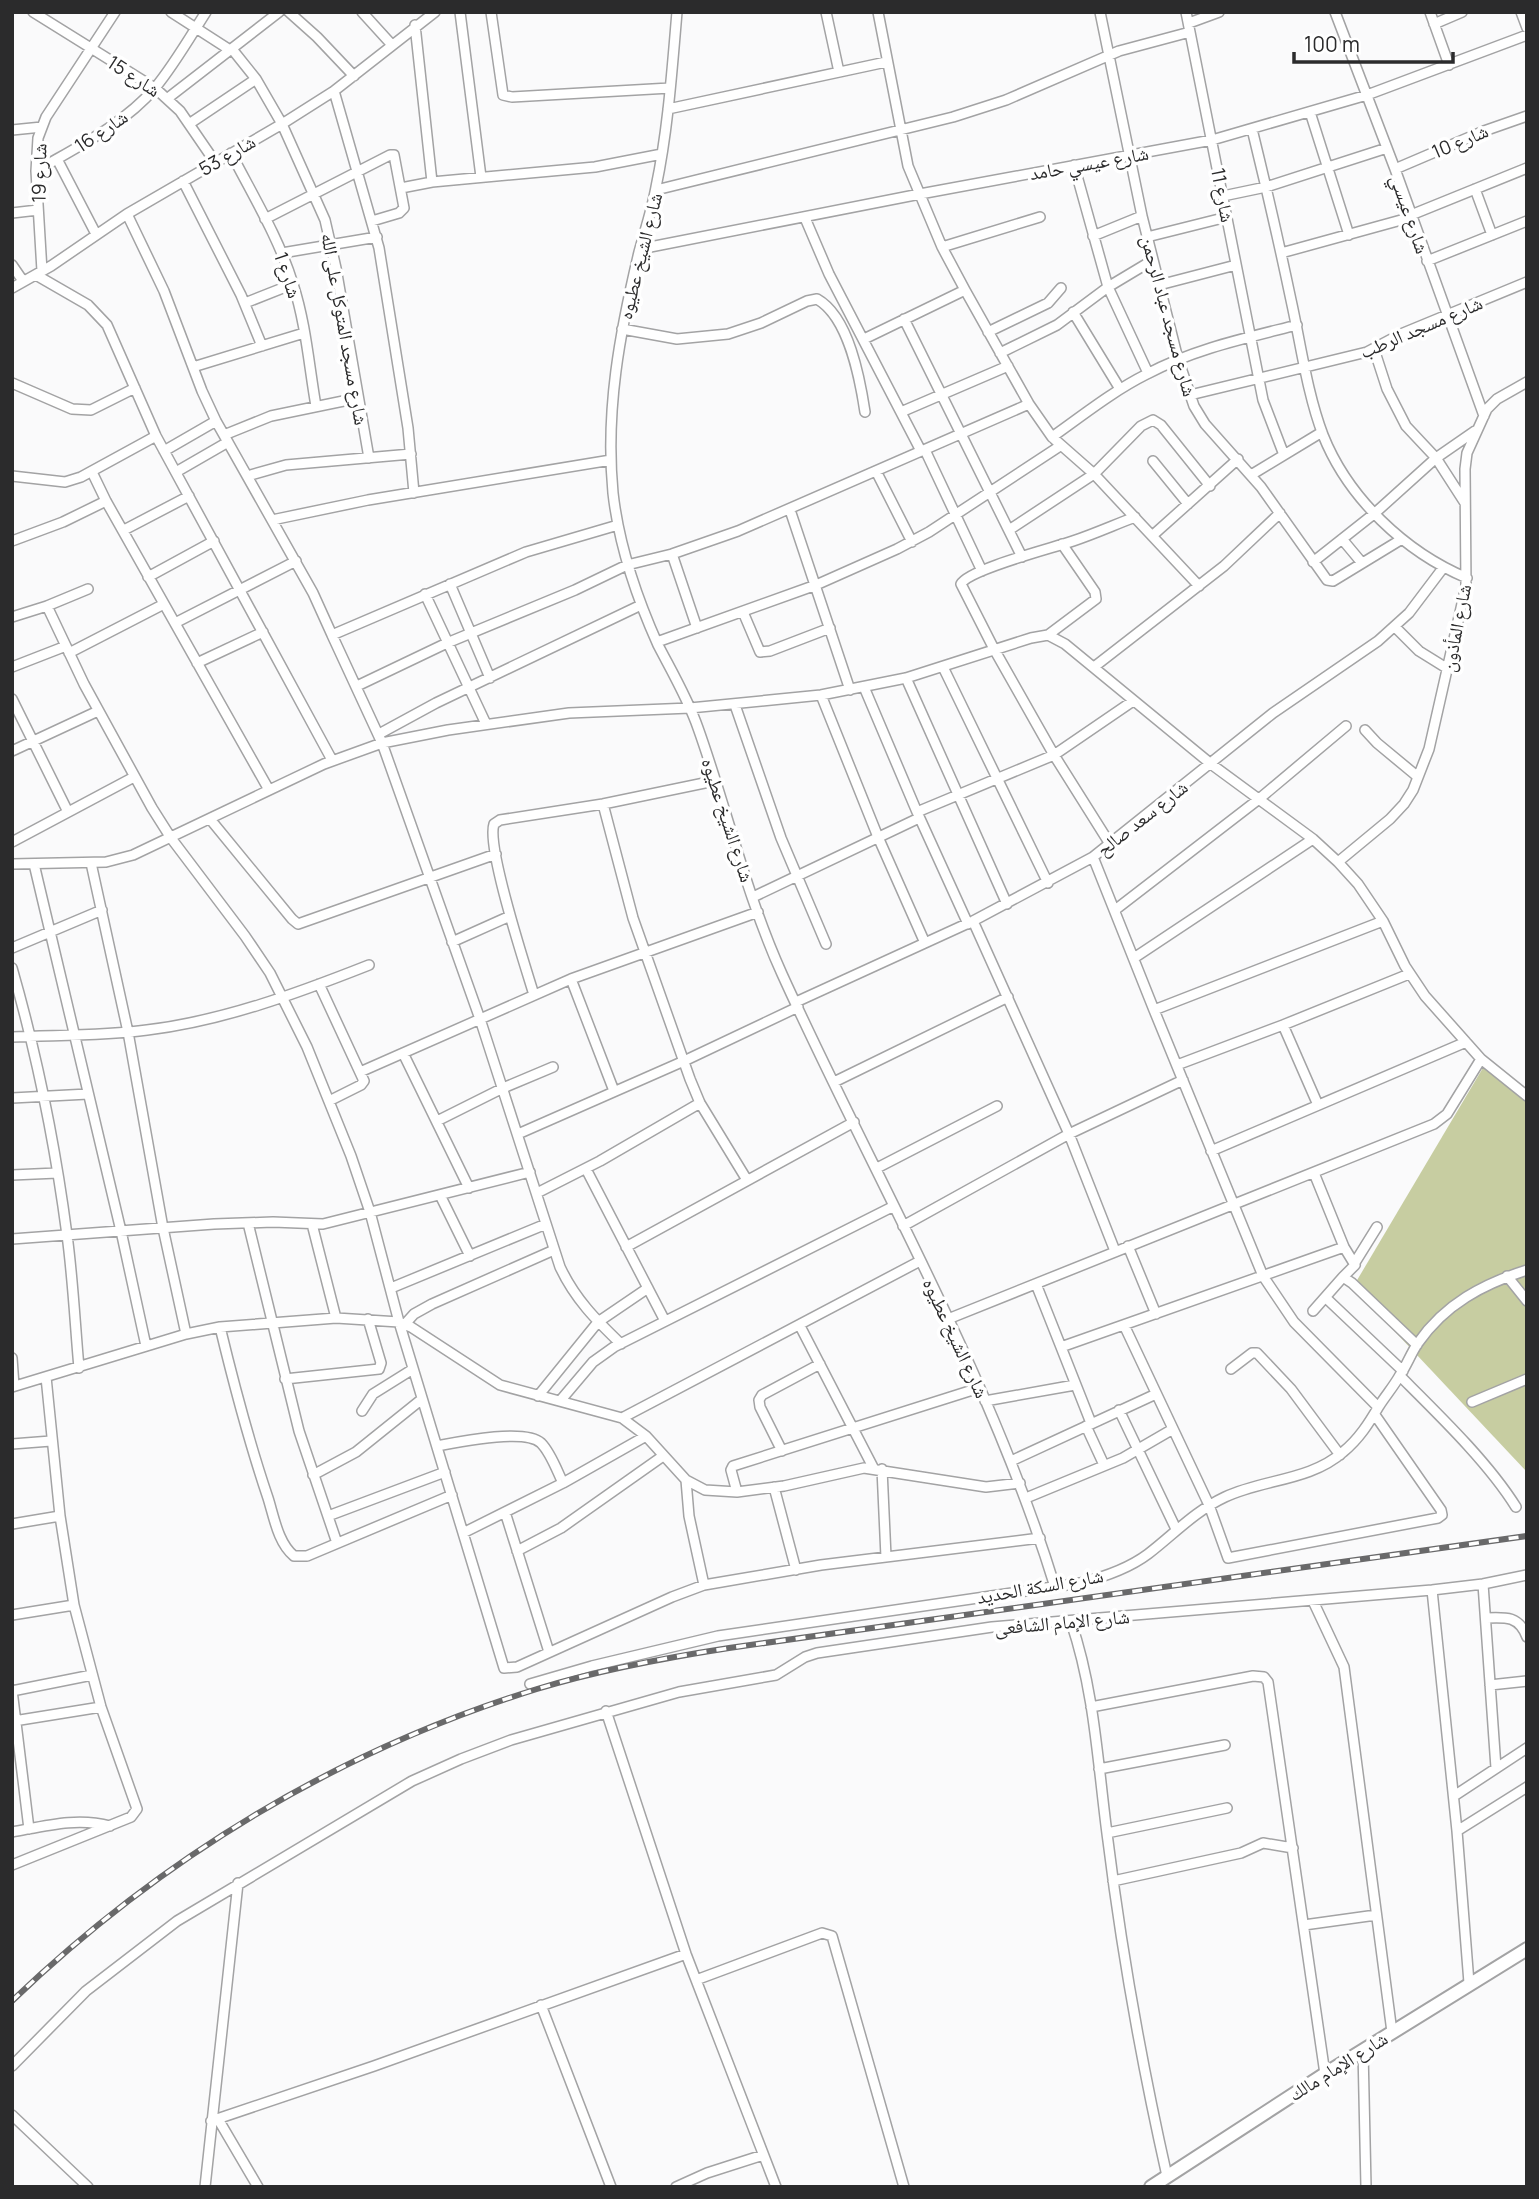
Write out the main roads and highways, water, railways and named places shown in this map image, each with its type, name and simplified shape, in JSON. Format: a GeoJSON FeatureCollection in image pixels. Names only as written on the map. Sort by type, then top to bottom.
{"type":"FeatureCollection","features":[{"type":"Feature","properties":{"kind":"railway"},"geometry":{"type":"LineString","coordinates":[[12,2001],[69,1949],[129,1900],[256,1814],[392,1743],[537,1689],[632,1665],[729,1648],[1527,1536]]}}]}
